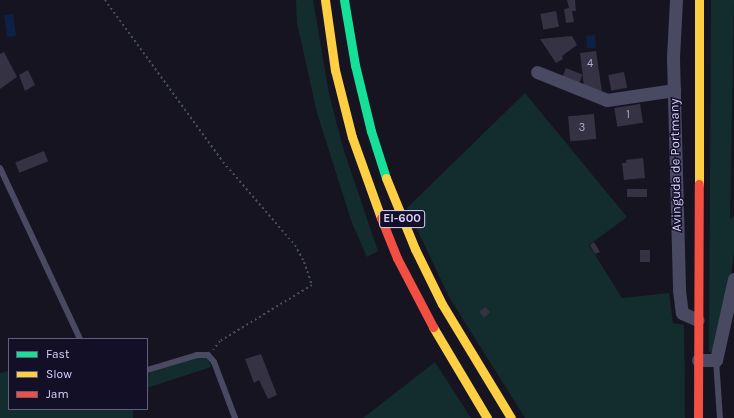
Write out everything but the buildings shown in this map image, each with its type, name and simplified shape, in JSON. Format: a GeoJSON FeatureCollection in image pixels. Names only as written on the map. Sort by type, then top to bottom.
{"type":"FeatureCollection","features":[{"type":"Feature","properties":{"kind":"main road","name":"EI-600"},"geometry":{"type":"LineString","coordinates":[[325,0],[335,70],[352,137],[373,199],[397,258],[426,314],[487,418]]}},
{"type":"Feature","properties":{"kind":"main road","name":"EI-600"},"geometry":{"type":"LineString","coordinates":[[344,0],[357,73],[371,131],[390,191],[415,249],[442,304],[511,418]]}},
{"type":"Feature","properties":{"kind":"main road","name":"Avinguda de Portmany"},"geometry":{"type":"LineString","coordinates":[[698,418],[699,0]]}},
{"type":"Feature","properties":{"kind":"street","name":"Avinguda de Portmany"},"geometry":{"type":"LineString","coordinates":[[676,0],[673,58],[679,290],[682,313],[698,320]]}},
{"type":"Feature","properties":{"kind":"street"},"geometry":{"type":"LineString","coordinates":[[537,72],[607,100],[674,90]]}},
{"type":"Feature","properties":{"kind":"street"},"geometry":{"type":"LineString","coordinates":[[698,360],[716,360],[734,279]]}},
{"type":"Feature","properties":{"kind":"lane"},"geometry":{"type":"LineString","coordinates":[[0,168],[80,338]]}},
{"type":"Feature","properties":{"kind":"lane"},"geometry":{"type":"LineString","coordinates":[[148,370],[197,355],[208,355],[214,362],[235,418]]}},
{"type":"Feature","properties":{"kind":"lane"},"geometry":{"type":"LineString","coordinates":[[716,360],[720,418]]}},
{"type":"Feature","properties":{"kind":"path"},"geometry":{"type":"LineString","coordinates":[[105,0],[223,162],[295,245],[304,262],[312,285],[220,341],[208,355]]}},
{"type":"Feature","properties":{"kind":"green space"},"geometry":{"type":"Polygon","coordinates":[[[296,0],[313,0],[329,94],[344,151],[378,251],[367,257],[352,223],[317,113],[297,23],[296,0]]]}},
{"type":"Feature","properties":{"kind":"green space"},"geometry":{"type":"Polygon","coordinates":[[[711,0],[734,0],[730,219],[734,216],[734,251],[728,301],[713,351],[709,352],[711,0]]]}},
{"type":"Feature","properties":{"kind":"green space"},"geometry":{"type":"Polygon","coordinates":[[[525,93],[627,217],[589,245],[622,298],[669,293],[673,323],[684,325],[685,418],[525,418],[449,297],[407,208],[525,93]]]}},
{"type":"Feature","properties":{"kind":"green space"},"geometry":{"type":"Polygon","coordinates":[[[196,357],[208,358],[211,367],[148,388],[148,372],[196,357]]]}},
{"type":"Feature","properties":{"kind":"green space"},"geometry":{"type":"Polygon","coordinates":[[[435,362],[471,418],[363,418],[435,362]]]}},
{"type":"Feature","properties":{"kind":"green space"},"geometry":{"type":"Polygon","coordinates":[[[8,371],[8,410],[133,410],[133,418],[0,418],[0,373],[8,371]]]}},
{"type":"Feature","properties":{"kind":"water"},"geometry":{"type":"Polygon","coordinates":[[[13,14],[16,36],[7,37],[4,15],[13,14]]]}},
{"type":"Feature","properties":{"kind":"water"},"geometry":{"type":"Polygon","coordinates":[[[595,35],[596,48],[587,49],[586,36],[595,35]]]}},
{"type":"Feature","properties":{"kind":"traffic: fast"},"geometry":{"type":"LineString","coordinates":[[344,0],[355,65],[371,131],[386,178]]}},
{"type":"Feature","properties":{"kind":"traffic: slow"},"geometry":{"type":"LineString","coordinates":[[325,0],[335,70],[352,137],[381,218]]}},
{"type":"Feature","properties":{"kind":"traffic: slow"},"geometry":{"type":"LineString","coordinates":[[699,0],[699,184]]}},
{"type":"Feature","properties":{"kind":"traffic: slow"},"geometry":{"type":"LineString","coordinates":[[386,178],[415,249],[442,304],[511,418]]}},
{"type":"Feature","properties":{"kind":"traffic: slow"},"geometry":{"type":"LineString","coordinates":[[433,327],[487,418]]}},
{"type":"Feature","properties":{"kind":"traffic: jam"},"geometry":{"type":"LineString","coordinates":[[698,418],[699,184]]}},
{"type":"Feature","properties":{"kind":"traffic: jam"},"geometry":{"type":"LineString","coordinates":[[381,218],[397,258],[433,327]]}}]}
